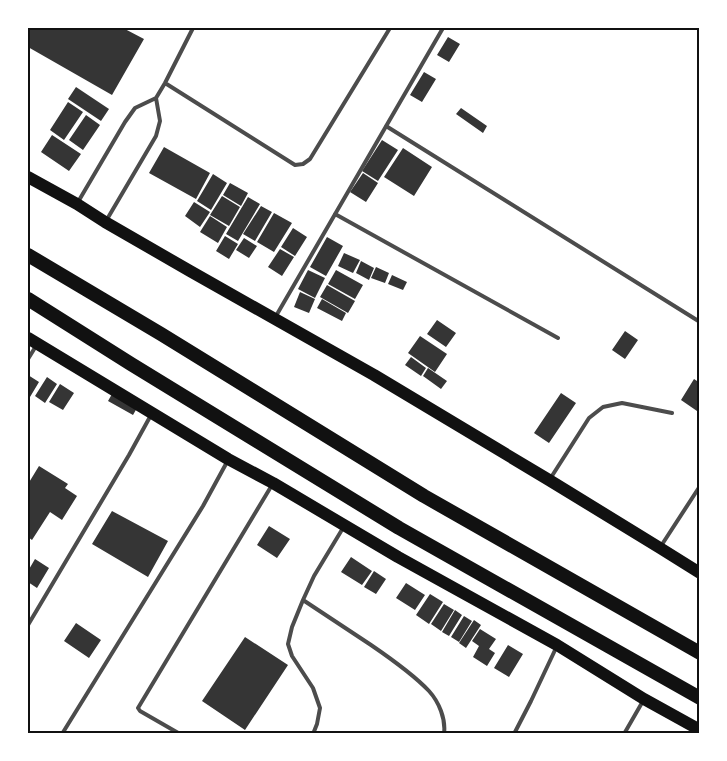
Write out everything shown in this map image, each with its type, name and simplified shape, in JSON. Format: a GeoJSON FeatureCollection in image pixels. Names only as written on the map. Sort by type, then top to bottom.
{"type":"FeatureCollection","features":[{"type":"Feature","properties":{"kind":"highway"},"geometry":{"type":"LineString","coordinates":[[28,177],[374,376],[549,480],[700,574]]}},
{"type":"Feature","properties":{"kind":"highway"},"geometry":{"type":"LineString","coordinates":[[28,255],[161,334],[424,496],[700,653]]}},
{"type":"Feature","properties":{"kind":"highway"},"geometry":{"type":"LineString","coordinates":[[28,298],[131,364],[399,528],[700,698]]}},
{"type":"Feature","properties":{"kind":"highway"},"geometry":{"type":"LineString","coordinates":[[32,341],[228,459],[557,645],[644,699],[700,730]]}},
{"type":"Feature","properties":{"kind":"lane"},"geometry":{"type":"LineString","coordinates":[[77,204],[124,122],[135,108],[156,98],[193,28]]}},
{"type":"Feature","properties":{"kind":"lane"},"geometry":{"type":"LineString","coordinates":[[164,83],[295,165],[304,164],[310,158],[390,28]]}},
{"type":"Feature","properties":{"kind":"lane"},"geometry":{"type":"LineString","coordinates":[[275,318],[443,28]]}},
{"type":"Feature","properties":{"kind":"lane"},"geometry":{"type":"LineString","coordinates":[[105,222],[156,136],[160,121],[156,98]]}},
{"type":"Feature","properties":{"kind":"lane"},"geometry":{"type":"LineString","coordinates":[[386,126],[700,322]]}},
{"type":"Feature","properties":{"kind":"lane"},"geometry":{"type":"LineString","coordinates":[[335,214],[558,338]]}},
{"type":"Feature","properties":{"kind":"lane"},"geometry":{"type":"LineString","coordinates":[[28,359],[32,341]]}},
{"type":"Feature","properties":{"kind":"lane"},"geometry":{"type":"LineString","coordinates":[[549,480],[589,418],[603,407],[622,403],[672,413]]}},
{"type":"Feature","properties":{"kind":"lane"},"geometry":{"type":"LineString","coordinates":[[28,625],[152,413]]}},
{"type":"Feature","properties":{"kind":"lane"},"geometry":{"type":"LineString","coordinates":[[62,734],[203,506],[228,459]]}},
{"type":"Feature","properties":{"kind":"lane"},"geometry":{"type":"LineString","coordinates":[[180,734],[138,710],[138,708],[273,483]]}},
{"type":"Feature","properties":{"kind":"lane"},"geometry":{"type":"LineString","coordinates":[[660,548],[700,486]]}},
{"type":"Feature","properties":{"kind":"lane"},"geometry":{"type":"LineString","coordinates":[[313,734],[318,724],[320,708],[313,688],[292,656],[288,644],[292,627],[314,576],[344,525]]}},
{"type":"Feature","properties":{"kind":"lane"},"geometry":{"type":"LineString","coordinates":[[303,600],[401,666],[430,691],[438,703],[443,716],[444,734]]}},
{"type":"Feature","properties":{"kind":"lane"},"geometry":{"type":"LineString","coordinates":[[514,734],[557,645]]}},
{"type":"Feature","properties":{"kind":"lane"},"geometry":{"type":"LineString","coordinates":[[624,734],[644,699]]}},
{"type":"Feature","properties":{"kind":"building"},"geometry":{"type":"Polygon","coordinates":[[[28,28],[123,28],[144,39],[112,95],[28,47],[28,28]]]}},
{"type":"Feature","properties":{"kind":"building"},"geometry":{"type":"Polygon","coordinates":[[[448,37],[460,44],[449,62],[437,55],[448,37]]]}},
{"type":"Feature","properties":{"kind":"building"},"geometry":{"type":"Polygon","coordinates":[[[424,72],[436,79],[422,102],[410,95],[424,72]]]}},
{"type":"Feature","properties":{"kind":"building"},"geometry":{"type":"Polygon","coordinates":[[[76,87],[109,109],[101,121],[68,99],[76,87]]]}},
{"type":"Feature","properties":{"kind":"building"},"geometry":{"type":"Polygon","coordinates":[[[68,102],[83,112],[64,140],[50,130],[68,102]]]}},
{"type":"Feature","properties":{"kind":"building"},"geometry":{"type":"Polygon","coordinates":[[[461,108],[487,126],[483,133],[456,114],[461,108]]]}},
{"type":"Feature","properties":{"kind":"building"},"geometry":{"type":"Polygon","coordinates":[[[86,115],[100,125],[83,150],[69,140],[86,115]]]}},
{"type":"Feature","properties":{"kind":"building"},"geometry":{"type":"Polygon","coordinates":[[[52,135],[81,154],[69,171],[41,152],[52,135]]]}},
{"type":"Feature","properties":{"kind":"building"},"geometry":{"type":"Polygon","coordinates":[[[382,140],[398,150],[378,181],[362,171],[382,140]]]}},
{"type":"Feature","properties":{"kind":"building"},"geometry":{"type":"Polygon","coordinates":[[[164,147],[210,173],[196,199],[149,173],[164,147]]]}},
{"type":"Feature","properties":{"kind":"building"},"geometry":{"type":"Polygon","coordinates":[[[403,148],[432,167],[414,196],[384,177],[403,148]]]}},
{"type":"Feature","properties":{"kind":"building"},"geometry":{"type":"Polygon","coordinates":[[[363,173],[378,183],[366,202],[350,192],[363,173]]]}},
{"type":"Feature","properties":{"kind":"building"},"geometry":{"type":"Polygon","coordinates":[[[213,174],[227,183],[211,210],[197,201],[213,174]]]}},
{"type":"Feature","properties":{"kind":"building"},"geometry":{"type":"Polygon","coordinates":[[[230,183],[248,193],[241,206],[223,195],[230,183]]]}},
{"type":"Feature","properties":{"kind":"building"},"geometry":{"type":"Polygon","coordinates":[[[222,196],[240,207],[229,226],[210,215],[222,196]]]}},
{"type":"Feature","properties":{"kind":"building"},"geometry":{"type":"Polygon","coordinates":[[[248,197],[260,204],[238,241],[226,234],[248,197]]]}},
{"type":"Feature","properties":{"kind":"building"},"geometry":{"type":"Polygon","coordinates":[[[194,202],[210,212],[200,227],[185,216],[194,202]]]}},
{"type":"Feature","properties":{"kind":"building"},"geometry":{"type":"Polygon","coordinates":[[[261,206],[272,212],[255,241],[243,234],[261,206]]]}},
{"type":"Feature","properties":{"kind":"building"},"geometry":{"type":"Polygon","coordinates":[[[274,213],[292,223],[274,252],[257,242],[274,213]]]}},
{"type":"Feature","properties":{"kind":"building"},"geometry":{"type":"Polygon","coordinates":[[[210,216],[227,227],[218,243],[200,232],[210,216]]]}},
{"type":"Feature","properties":{"kind":"building"},"geometry":{"type":"Polygon","coordinates":[[[293,228],[307,237],[295,256],[281,247],[293,228]]]}},
{"type":"Feature","properties":{"kind":"building"},"geometry":{"type":"Polygon","coordinates":[[[225,236],[238,244],[229,259],[216,251],[225,236]]]}},
{"type":"Feature","properties":{"kind":"building"},"geometry":{"type":"Polygon","coordinates":[[[327,237],[343,246],[326,276],[310,267],[327,237]]]}},
{"type":"Feature","properties":{"kind":"building"},"geometry":{"type":"Polygon","coordinates":[[[244,238],[257,246],[249,258],[236,250],[244,238]]]}},
{"type":"Feature","properties":{"kind":"building"},"geometry":{"type":"Polygon","coordinates":[[[280,249],[294,257],[282,276],[268,267],[280,249]]]}},
{"type":"Feature","properties":{"kind":"building"},"geometry":{"type":"Polygon","coordinates":[[[344,253],[360,260],[353,273],[338,266],[344,253]]]}},
{"type":"Feature","properties":{"kind":"building"},"geometry":{"type":"Polygon","coordinates":[[[361,261],[374,268],[369,280],[356,273],[361,261]]]}},
{"type":"Feature","properties":{"kind":"building"},"geometry":{"type":"Polygon","coordinates":[[[376,267],[389,273],[385,283],[371,278],[376,267]]]}},
{"type":"Feature","properties":{"kind":"building"},"geometry":{"type":"Polygon","coordinates":[[[308,270],[325,278],[315,298],[298,289],[308,270]]]}},
{"type":"Feature","properties":{"kind":"building"},"geometry":{"type":"Polygon","coordinates":[[[336,270],[363,285],[355,299],[328,284],[336,270]]]}},
{"type":"Feature","properties":{"kind":"building"},"geometry":{"type":"Polygon","coordinates":[[[392,275],[407,282],[403,290],[388,284],[392,275]]]}},
{"type":"Feature","properties":{"kind":"building"},"geometry":{"type":"Polygon","coordinates":[[[327,285],[355,301],[348,313],[320,297],[327,285]]]}},
{"type":"Feature","properties":{"kind":"building"},"geometry":{"type":"Polygon","coordinates":[[[300,292],[315,299],[309,313],[294,307],[300,292]]]}},
{"type":"Feature","properties":{"kind":"building"},"geometry":{"type":"Polygon","coordinates":[[[322,299],[346,313],[342,321],[317,308],[322,299]]]}},
{"type":"Feature","properties":{"kind":"building"},"geometry":{"type":"Polygon","coordinates":[[[437,320],[456,333],[446,347],[427,334],[437,320]]]}},
{"type":"Feature","properties":{"kind":"building"},"geometry":{"type":"Polygon","coordinates":[[[625,331],[638,340],[625,359],[612,350],[625,331]]]}},
{"type":"Feature","properties":{"kind":"building"},"geometry":{"type":"Polygon","coordinates":[[[420,336],[447,354],[435,372],[408,353],[420,336]]]}},
{"type":"Feature","properties":{"kind":"building"},"geometry":{"type":"Polygon","coordinates":[[[411,357],[426,368],[421,376],[405,365],[411,357]]]}},
{"type":"Feature","properties":{"kind":"building"},"geometry":{"type":"Polygon","coordinates":[[[428,368],[447,381],[441,389],[423,376],[428,368]]]}},
{"type":"Feature","properties":{"kind":"building"},"geometry":{"type":"Polygon","coordinates":[[[28,375],[39,382],[30,397],[28,396],[28,375]]]}},
{"type":"Feature","properties":{"kind":"building"},"geometry":{"type":"Polygon","coordinates":[[[47,377],[57,384],[45,403],[35,396],[47,377]]]}},
{"type":"Feature","properties":{"kind":"building"},"geometry":{"type":"Polygon","coordinates":[[[694,379],[700,383],[700,408],[697,411],[681,400],[694,379]]]}},
{"type":"Feature","properties":{"kind":"building"},"geometry":{"type":"Polygon","coordinates":[[[60,384],[74,393],[63,410],[49,402],[60,384]]]}},
{"type":"Feature","properties":{"kind":"building"},"geometry":{"type":"Polygon","coordinates":[[[561,393],[576,403],[549,443],[534,433],[561,393]]]}},
{"type":"Feature","properties":{"kind":"building"},"geometry":{"type":"Polygon","coordinates":[[[112,394],[137,408],[133,415],[108,401],[112,394]]]}},
{"type":"Feature","properties":{"kind":"building"},"geometry":{"type":"Polygon","coordinates":[[[39,466],[68,484],[65,488],[77,496],[62,520],[50,512],[32,540],[28,537],[28,484],[39,466]]]}},
{"type":"Feature","properties":{"kind":"building"},"geometry":{"type":"Polygon","coordinates":[[[112,511],[168,541],[148,577],[92,544],[112,511]]]}},
{"type":"Feature","properties":{"kind":"building"},"geometry":{"type":"Polygon","coordinates":[[[269,526],[290,539],[277,558],[257,545],[269,526]]]}},
{"type":"Feature","properties":{"kind":"building"},"geometry":{"type":"Polygon","coordinates":[[[351,557],[372,571],[362,585],[341,572],[351,557]]]}},
{"type":"Feature","properties":{"kind":"building"},"geometry":{"type":"Polygon","coordinates":[[[35,559],[49,568],[37,588],[28,582],[28,571],[35,559]]]}},
{"type":"Feature","properties":{"kind":"building"},"geometry":{"type":"Polygon","coordinates":[[[374,571],[386,579],[376,594],[364,587],[374,571]]]}},
{"type":"Feature","properties":{"kind":"building"},"geometry":{"type":"Polygon","coordinates":[[[406,583],[425,595],[415,610],[396,598],[406,583]]]}},
{"type":"Feature","properties":{"kind":"building"},"geometry":{"type":"Polygon","coordinates":[[[430,594],[443,602],[429,624],[416,615],[430,594]]]}},
{"type":"Feature","properties":{"kind":"building"},"geometry":{"type":"Polygon","coordinates":[[[444,604],[454,610],[441,631],[431,624],[444,604]]]}},
{"type":"Feature","properties":{"kind":"building"},"geometry":{"type":"Polygon","coordinates":[[[455,610],[462,615],[449,636],[442,632],[455,610]]]}},
{"type":"Feature","properties":{"kind":"building"},"geometry":{"type":"Polygon","coordinates":[[[464,616],[472,621],[459,642],[451,637],[464,616]]]}},
{"type":"Feature","properties":{"kind":"building"},"geometry":{"type":"Polygon","coordinates":[[[474,620],[481,625],[466,648],[459,643],[474,620]]]}},
{"type":"Feature","properties":{"kind":"building"},"geometry":{"type":"Polygon","coordinates":[[[76,623],[101,640],[89,658],[64,641],[76,623]]]}},
{"type":"Feature","properties":{"kind":"building"},"geometry":{"type":"Polygon","coordinates":[[[480,629],[496,639],[489,649],[495,653],[487,666],[473,657],[479,646],[472,641],[480,629]]]}},
{"type":"Feature","properties":{"kind":"building"},"geometry":{"type":"Polygon","coordinates":[[[245,637],[288,665],[245,730],[202,701],[245,637]]]}},
{"type":"Feature","properties":{"kind":"building"},"geometry":{"type":"Polygon","coordinates":[[[508,645],[523,654],[509,677],[494,668],[508,645]]]}}]}
